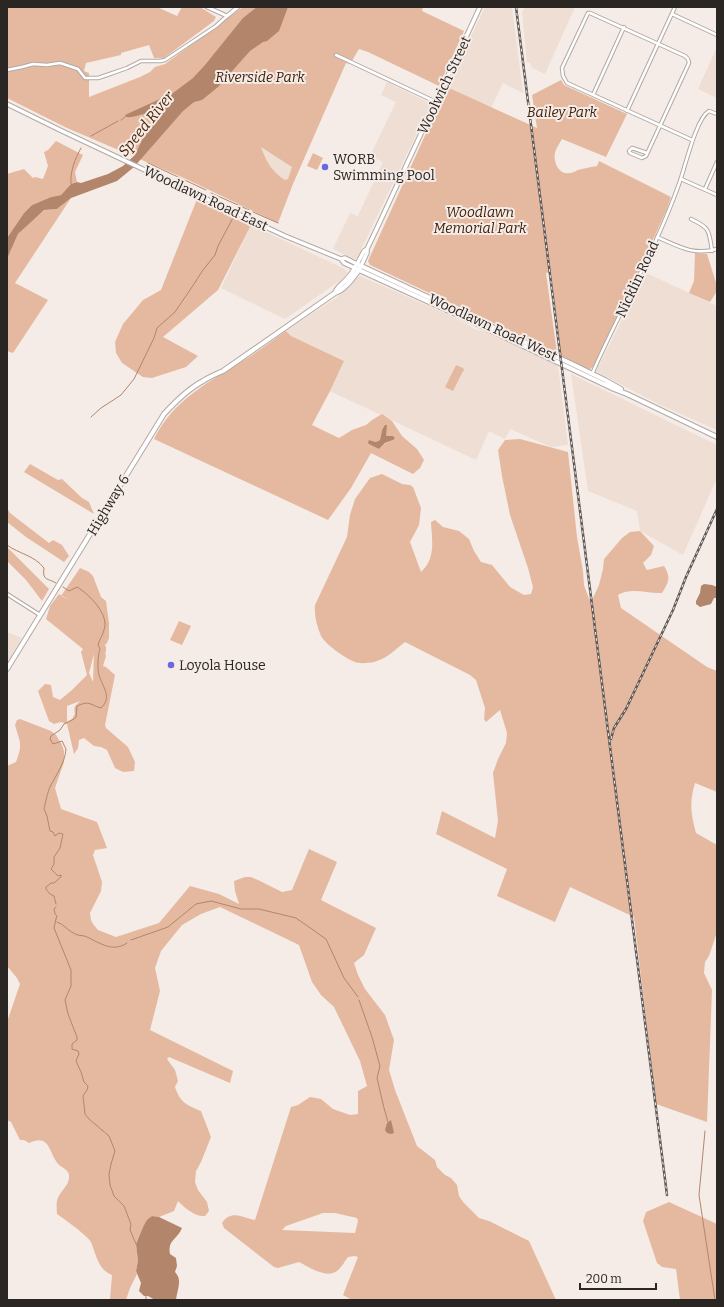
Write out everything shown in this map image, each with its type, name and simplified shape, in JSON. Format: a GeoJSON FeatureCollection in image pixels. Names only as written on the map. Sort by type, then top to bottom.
{"type":"FeatureCollection","features":[{"type":"Feature","properties":{"kind":"main road","name":"Woolwich Street"},"geometry":{"type":"LineString","coordinates":[[232,364],[262,345],[348,284],[367,253],[367,249],[480,7]]}},
{"type":"Feature","properties":{"kind":"main road","name":"Woodlawn Road East"},"geometry":{"type":"LineString","coordinates":[[7,104],[285,236],[341,259],[344,263],[358,267]]}},
{"type":"Feature","properties":{"kind":"main road","name":"Woodlawn Road West"},"geometry":{"type":"LineString","coordinates":[[358,267],[421,298],[591,376],[614,389],[717,437]]}},
{"type":"Feature","properties":{"kind":"main road","name":"Highway 6"},"geometry":{"type":"LineString","coordinates":[[7,669],[164,414],[175,402],[194,386],[223,371],[232,364]]}},
{"type":"Feature","properties":{"kind":"street"},"geometry":{"type":"LineString","coordinates":[[207,7],[227,16]]}},
{"type":"Feature","properties":{"kind":"street"},"geometry":{"type":"LineString","coordinates":[[7,70],[36,64],[47,65],[60,63],[81,70],[86,78],[98,78],[141,61],[165,60],[216,26],[238,7]]}},
{"type":"Feature","properties":{"kind":"street"},"geometry":{"type":"LineString","coordinates":[[628,111],[675,7]]}},
{"type":"Feature","properties":{"kind":"street"},"geometry":{"type":"LineString","coordinates":[[647,152],[632,148],[629,151],[630,153],[642,158],[646,156],[647,152],[660,126],[689,63],[688,59],[685,56],[624,27],[588,13],[562,68],[562,73],[567,83],[660,126],[692,140]]}},
{"type":"Feature","properties":{"kind":"street"},"geometry":{"type":"LineString","coordinates":[[672,14],[717,35]]}},
{"type":"Feature","properties":{"kind":"street"},"geometry":{"type":"LineString","coordinates":[[593,95],[624,27]]}},
{"type":"Feature","properties":{"kind":"street"},"geometry":{"type":"LineString","coordinates":[[336,55],[436,102]]}},
{"type":"Feature","properties":{"kind":"street","name":"Nicklin Road"},"geometry":{"type":"LineString","coordinates":[[591,376],[657,237],[681,179],[692,140],[707,112],[717,114]]}},
{"type":"Feature","properties":{"kind":"street"},"geometry":{"type":"LineString","coordinates":[[705,189],[717,162]]}},
{"type":"Feature","properties":{"kind":"street"},"geometry":{"type":"LineString","coordinates":[[681,179],[717,195]]}},
{"type":"Feature","properties":{"kind":"street"},"geometry":{"type":"LineString","coordinates":[[691,219],[703,225],[708,231],[712,251]]}},
{"type":"Feature","properties":{"kind":"street"},"geometry":{"type":"LineString","coordinates":[[657,237],[689,250],[702,252],[717,249]]}},
{"type":"Feature","properties":{"kind":"street"},"geometry":{"type":"LineString","coordinates":[[7,594],[41,615]]}},
{"type":"Feature","properties":{"kind":"shaded area"},"geometry":{"type":"Polygon","coordinates":[[[257,7],[288,7],[279,31],[267,41],[250,51],[218,87],[202,100],[194,102],[183,111],[134,167],[117,181],[71,198],[57,209],[44,210],[18,234],[7,259],[7,238],[24,213],[32,205],[51,197],[61,195],[71,184],[77,182],[81,183],[108,174],[123,166],[135,155],[142,140],[159,118],[156,114],[152,118],[147,117],[152,113],[129,117],[126,117],[125,115],[173,93],[193,78],[243,18],[257,7]]]}},
{"type":"Feature","properties":{"kind":"shaded area"},"geometry":{"type":"Polygon","coordinates":[[[485,7],[512,7],[523,93],[503,83],[491,108],[447,87],[485,7]]]}},
{"type":"Feature","properties":{"kind":"shaded area"},"geometry":{"type":"Polygon","coordinates":[[[525,7],[575,7],[545,74],[532,68],[530,63],[527,62],[522,12],[525,7]]]}},
{"type":"Feature","properties":{"kind":"shaded area"},"geometry":{"type":"Polygon","coordinates":[[[717,47],[717,98],[698,89],[717,47]]]}},
{"type":"Feature","properties":{"kind":"shaded area"},"geometry":{"type":"Polygon","coordinates":[[[387,82],[431,104],[357,258],[354,259],[333,249],[350,213],[358,216],[383,162],[370,156],[396,102],[381,95],[387,82]]]}},
{"type":"Feature","properties":{"kind":"shaded area"},"geometry":{"type":"Polygon","coordinates":[[[260,146],[293,167],[288,179],[285,180],[274,172],[260,146]]]}},
{"type":"Feature","properties":{"kind":"shaded area"},"geometry":{"type":"Polygon","coordinates":[[[251,225],[345,269],[347,273],[345,277],[285,319],[221,288],[251,225]]]}},
{"type":"Feature","properties":{"kind":"shaded area"},"geometry":{"type":"Polygon","coordinates":[[[644,272],[717,306],[717,430],[658,404],[596,371],[644,272]]]}},
{"type":"Feature","properties":{"kind":"shaded area"},"geometry":{"type":"Polygon","coordinates":[[[360,276],[440,311],[474,329],[487,332],[558,366],[568,445],[551,447],[510,429],[505,439],[489,431],[476,460],[330,391],[344,361],[291,336],[286,331],[336,298],[348,288],[357,277],[360,276]]]}},
{"type":"Feature","properties":{"kind":"shaded area"},"geometry":{"type":"Polygon","coordinates":[[[571,374],[717,445],[717,478],[683,555],[640,531],[637,511],[588,491],[571,374]]]}},
{"type":"Feature","properties":{"kind":"shaded area"},"geometry":{"type":"Polygon","coordinates":[[[385,425],[387,425],[386,436],[393,436],[395,438],[385,443],[379,449],[369,444],[369,440],[376,442],[380,440],[382,430],[385,425]]]}},
{"type":"Feature","properties":{"kind":"shaded area"},"geometry":{"type":"Polygon","coordinates":[[[704,584],[717,587],[717,598],[714,598],[711,604],[700,607],[696,604],[696,601],[700,593],[701,586],[704,584]]]}},
{"type":"Feature","properties":{"kind":"shaded area"},"geometry":{"type":"Polygon","coordinates":[[[7,632],[22,638],[7,664],[7,632]]]}},
{"type":"Feature","properties":{"kind":"shaded area"},"geometry":{"type":"Polygon","coordinates":[[[391,1120],[394,1133],[391,1134],[387,1133],[385,1130],[387,1123],[391,1120]]]}},
{"type":"Feature","properties":{"kind":"shaded area"},"geometry":{"type":"Polygon","coordinates":[[[152,1216],[159,1217],[182,1228],[171,1243],[169,1249],[170,1254],[176,1258],[177,1266],[175,1272],[179,1278],[176,1300],[155,1300],[148,1296],[144,1296],[139,1291],[141,1283],[136,1271],[138,1261],[136,1244],[147,1220],[152,1216]]]}},
{"type":"Feature","properties":{"kind":"green space","name":"Riverside Park"},"geometry":{"type":"Polygon","coordinates":[[[7,7],[157,7],[177,16],[182,7],[200,7],[216,17],[214,21],[164,58],[154,58],[149,45],[121,53],[121,55],[86,63],[84,71],[89,73],[89,97],[140,77],[150,72],[155,67],[165,64],[243,7],[423,7],[422,11],[464,31],[439,86],[359,49],[350,64],[346,63],[293,184],[278,223],[184,178],[67,128],[7,98],[7,7]],[[261,147],[270,166],[285,180],[288,179],[292,167],[261,147]]]}},
{"type":"Feature","properties":{"kind":"green space","name":"Woodlawn Memorial Park"},"geometry":{"type":"Polygon","coordinates":[[[561,80],[564,85],[627,114],[606,157],[562,139],[555,153],[556,164],[560,170],[565,173],[572,173],[581,169],[597,166],[599,161],[671,197],[667,209],[614,325],[593,367],[590,369],[587,369],[561,356],[551,272],[546,273],[557,353],[370,265],[368,261],[447,87],[537,128],[532,95],[561,80]]]}},
{"type":"Feature","properties":{"kind":"green space"},"geometry":{"type":"Polygon","coordinates":[[[56,141],[83,155],[75,172],[77,182],[71,184],[61,195],[51,197],[32,205],[24,213],[7,238],[7,174],[24,169],[33,178],[43,179],[48,166],[44,152],[48,150],[56,141]]]}},
{"type":"Feature","properties":{"kind":"green space"},"geometry":{"type":"Polygon","coordinates":[[[313,153],[323,158],[317,170],[307,166],[313,153]]]}},
{"type":"Feature","properties":{"kind":"green space"},"geometry":{"type":"Polygon","coordinates":[[[71,198],[15,283],[48,300],[13,353],[7,351],[7,259],[18,234],[28,224],[44,210],[57,209],[71,198]]]}},
{"type":"Feature","properties":{"kind":"green space"},"geometry":{"type":"Polygon","coordinates":[[[197,199],[251,225],[218,290],[163,337],[198,356],[186,367],[152,378],[143,377],[122,363],[116,353],[115,342],[123,324],[143,300],[161,290],[197,199]]]}},
{"type":"Feature","properties":{"kind":"green space"},"geometry":{"type":"Polygon","coordinates":[[[695,253],[707,254],[717,286],[717,291],[710,302],[689,293],[694,281],[695,253]]]}},
{"type":"Feature","properties":{"kind":"green space"},"geometry":{"type":"Polygon","coordinates":[[[286,331],[291,336],[344,361],[312,425],[339,438],[352,430],[366,425],[382,414],[392,421],[402,436],[417,449],[424,460],[420,468],[413,474],[371,453],[351,488],[328,520],[154,439],[162,425],[182,402],[206,384],[251,356],[286,331]],[[382,430],[380,440],[376,442],[369,440],[379,449],[386,443],[393,440],[386,436],[382,430]]]}},
{"type":"Feature","properties":{"kind":"green space"},"geometry":{"type":"Polygon","coordinates":[[[456,365],[464,370],[453,391],[445,387],[456,365]]]}},
{"type":"Feature","properties":{"kind":"green space"},"geometry":{"type":"Polygon","coordinates":[[[520,439],[568,452],[577,537],[584,585],[589,599],[593,598],[599,585],[604,559],[622,538],[630,532],[640,531],[654,546],[651,555],[643,563],[647,570],[664,566],[668,573],[668,583],[662,593],[629,591],[618,595],[621,608],[707,667],[717,671],[717,792],[695,783],[691,803],[696,833],[717,845],[717,932],[709,956],[705,962],[704,973],[712,990],[707,1122],[656,1104],[634,917],[570,887],[555,922],[497,896],[507,869],[436,834],[442,811],[495,838],[498,821],[493,773],[506,743],[507,733],[500,710],[486,722],[484,719],[485,708],[476,680],[470,675],[405,642],[378,661],[357,663],[341,655],[331,647],[321,636],[317,625],[315,605],[347,537],[350,515],[355,499],[370,478],[382,474],[402,484],[413,487],[421,508],[419,525],[410,542],[421,572],[426,567],[431,555],[431,522],[435,520],[443,527],[459,531],[469,539],[481,562],[492,565],[510,587],[524,595],[531,594],[533,587],[510,515],[498,450],[505,440],[520,439]]]}},
{"type":"Feature","properties":{"kind":"green space"},"geometry":{"type":"Polygon","coordinates":[[[30,464],[58,480],[62,479],[82,498],[89,502],[94,514],[24,472],[30,464]]]}},
{"type":"Feature","properties":{"kind":"green space"},"geometry":{"type":"Polygon","coordinates":[[[7,508],[10,513],[49,543],[53,540],[62,545],[69,556],[64,562],[26,537],[7,522],[7,508]]]}},
{"type":"Feature","properties":{"kind":"green space"},"geometry":{"type":"Polygon","coordinates":[[[7,547],[49,589],[42,601],[26,580],[7,561],[7,547]]]}},
{"type":"Feature","properties":{"kind":"green space"},"geometry":{"type":"Polygon","coordinates":[[[80,568],[89,572],[93,576],[101,597],[106,601],[109,623],[109,638],[105,645],[106,656],[103,666],[115,675],[105,725],[106,728],[128,747],[135,762],[134,771],[123,772],[115,768],[107,750],[94,746],[84,738],[79,740],[78,748],[74,754],[67,724],[61,722],[54,724],[49,721],[38,691],[45,684],[51,685],[53,697],[60,700],[87,675],[81,652],[83,649],[46,619],[50,606],[59,594],[61,595],[80,568]],[[94,654],[89,673],[93,682],[94,654]],[[80,701],[67,706],[67,722],[72,719],[75,714],[75,707],[80,701]]]}},
{"type":"Feature","properties":{"kind":"green space"},"geometry":{"type":"Polygon","coordinates":[[[179,621],[191,626],[182,645],[170,640],[179,621]]]}},
{"type":"Feature","properties":{"kind":"green space"},"geometry":{"type":"Polygon","coordinates":[[[20,719],[51,731],[56,735],[64,751],[64,762],[55,788],[61,809],[97,822],[107,848],[95,850],[93,855],[102,882],[101,891],[90,913],[91,920],[98,930],[116,937],[159,923],[190,886],[219,894],[239,904],[234,881],[245,877],[251,877],[282,892],[292,890],[309,849],[337,862],[321,900],[376,928],[364,955],[354,963],[365,989],[385,1015],[394,1040],[389,1070],[395,1090],[417,1146],[435,1160],[437,1167],[445,1175],[451,1178],[457,1185],[459,1196],[463,1202],[479,1218],[489,1221],[529,1241],[556,1300],[352,1300],[343,1295],[358,1257],[348,1257],[339,1269],[334,1273],[329,1274],[318,1272],[299,1262],[278,1268],[274,1267],[224,1228],[222,1223],[229,1216],[233,1215],[255,1220],[291,1107],[298,1105],[310,1097],[321,1099],[333,1109],[350,1115],[358,1114],[358,1091],[367,1086],[360,1061],[334,1007],[321,995],[312,982],[299,945],[220,907],[201,914],[182,925],[161,951],[155,968],[160,991],[150,1030],[233,1071],[230,1083],[169,1057],[167,1059],[175,1070],[178,1081],[175,1087],[181,1100],[191,1107],[201,1111],[211,1137],[196,1171],[195,1182],[198,1190],[207,1202],[209,1211],[205,1216],[194,1214],[178,1201],[174,1211],[159,1217],[152,1216],[143,1227],[136,1244],[138,1261],[136,1271],[137,1274],[126,1300],[110,1300],[112,1275],[107,1273],[101,1266],[89,1239],[57,1214],[58,1198],[68,1183],[68,1172],[55,1160],[45,1142],[36,1141],[29,1143],[24,1140],[20,1140],[11,1122],[7,1120],[7,1022],[20,984],[7,966],[7,766],[16,762],[20,751],[20,744],[15,725],[17,720],[20,719]],[[323,1213],[286,1226],[282,1230],[355,1233],[358,1221],[357,1218],[335,1213],[323,1213]]]}},
{"type":"Feature","properties":{"kind":"green space"},"geometry":{"type":"Polygon","coordinates":[[[669,1202],[717,1224],[717,1300],[680,1300],[676,1269],[662,1267],[657,1263],[643,1221],[646,1212],[669,1202]]]}},
{"type":"Feature","properties":{"kind":"waterway"},"geometry":{"type":"LineString","coordinates":[[121,120],[125,117]]}},
{"type":"Feature","properties":{"kind":"waterway"},"geometry":{"type":"LineString","coordinates":[[91,136],[118,121]]}},
{"type":"Feature","properties":{"kind":"waterway"},"geometry":{"type":"LineString","coordinates":[[71,184],[73,165],[81,148]]}},
{"type":"Feature","properties":{"kind":"waterway"},"geometry":{"type":"LineString","coordinates":[[148,163],[206,190]]}},
{"type":"Feature","properties":{"kind":"waterway"},"geometry":{"type":"LineString","coordinates":[[211,193],[249,210]]}},
{"type":"Feature","properties":{"kind":"waterway"},"geometry":{"type":"LineString","coordinates":[[253,212],[278,223]]}},
{"type":"Feature","properties":{"kind":"waterway"},"geometry":{"type":"LineString","coordinates":[[91,417],[101,408],[121,395],[134,379],[154,338],[157,328],[175,312],[203,270],[215,255],[218,246],[234,216]]}},
{"type":"Feature","properties":{"kind":"waterway"},"geometry":{"type":"LineString","coordinates":[[7,545],[36,560],[44,568],[45,577],[56,583]]}},
{"type":"Feature","properties":{"kind":"waterway"},"geometry":{"type":"LineString","coordinates":[[56,904],[54,896],[50,894],[46,887],[61,877],[61,875],[58,876],[51,869],[54,864],[54,857],[60,848],[63,834],[59,833],[55,836],[53,832],[50,831],[44,809],[49,789],[62,764],[66,749],[62,741],[53,744],[50,739],[51,736],[60,730],[64,724],[76,717],[77,706],[87,703],[101,708],[106,700],[106,692],[99,675],[98,665],[100,649],[98,645],[104,630],[104,618],[97,606],[82,590],[77,587],[69,591],[63,587]]}},
{"type":"Feature","properties":{"kind":"waterway"},"geometry":{"type":"LineString","coordinates":[[131,940],[168,927],[196,904],[211,901],[241,909],[259,909],[296,918],[326,939],[344,978],[358,997]]}},
{"type":"Feature","properties":{"kind":"waterway"},"geometry":{"type":"LineString","coordinates":[[56,907],[54,909],[57,916],[56,919]]}},
{"type":"Feature","properties":{"kind":"waterway"},"geometry":{"type":"LineString","coordinates":[[56,919],[54,928],[71,970],[71,986],[65,1000],[68,1014],[77,1037],[77,1040],[72,1044],[72,1049],[78,1051],[79,1054],[76,1061],[84,1082],[88,1086],[83,1096],[85,1114],[109,1136],[115,1151],[109,1174],[110,1185],[114,1196],[124,1206],[131,1224],[130,1230],[136,1244]]}},
{"type":"Feature","properties":{"kind":"waterway"},"geometry":{"type":"LineString","coordinates":[[57,922],[75,934],[86,936],[107,946],[117,947],[127,943]]}},
{"type":"Feature","properties":{"kind":"waterway"},"geometry":{"type":"LineString","coordinates":[[359,1000],[380,1066],[377,1078],[388,1122]]}},
{"type":"Feature","properties":{"kind":"waterway"},"geometry":{"type":"LineString","coordinates":[[705,1131],[699,1195],[715,1300]]}},
{"type":"Feature","properties":{"kind":"railway"},"geometry":{"type":"LineString","coordinates":[[516,7],[667,1195]]}},
{"type":"Feature","properties":{"kind":"railway"},"geometry":{"type":"LineString","coordinates":[[611,739],[614,728],[626,709],[673,610],[686,577],[717,509]]}},
{"type":"Feature","properties":{"kind":"place","name":"WORB Swimming Pool"},"geometry":{"type":"Point","coordinates":[325,167]}},
{"type":"Feature","properties":{"kind":"place","name":"Loyola House"},"geometry":{"type":"Point","coordinates":[171,665]}},
{"type":"Feature","properties":{"kind":"park label","name":"Bailey Park"},"geometry":{"type":"Point","coordinates":[562,112]}},
{"type":"Feature","properties":{"kind":"water label","name":"Speed River"},"geometry":{"type":"Point","coordinates":[146,124]}}]}
